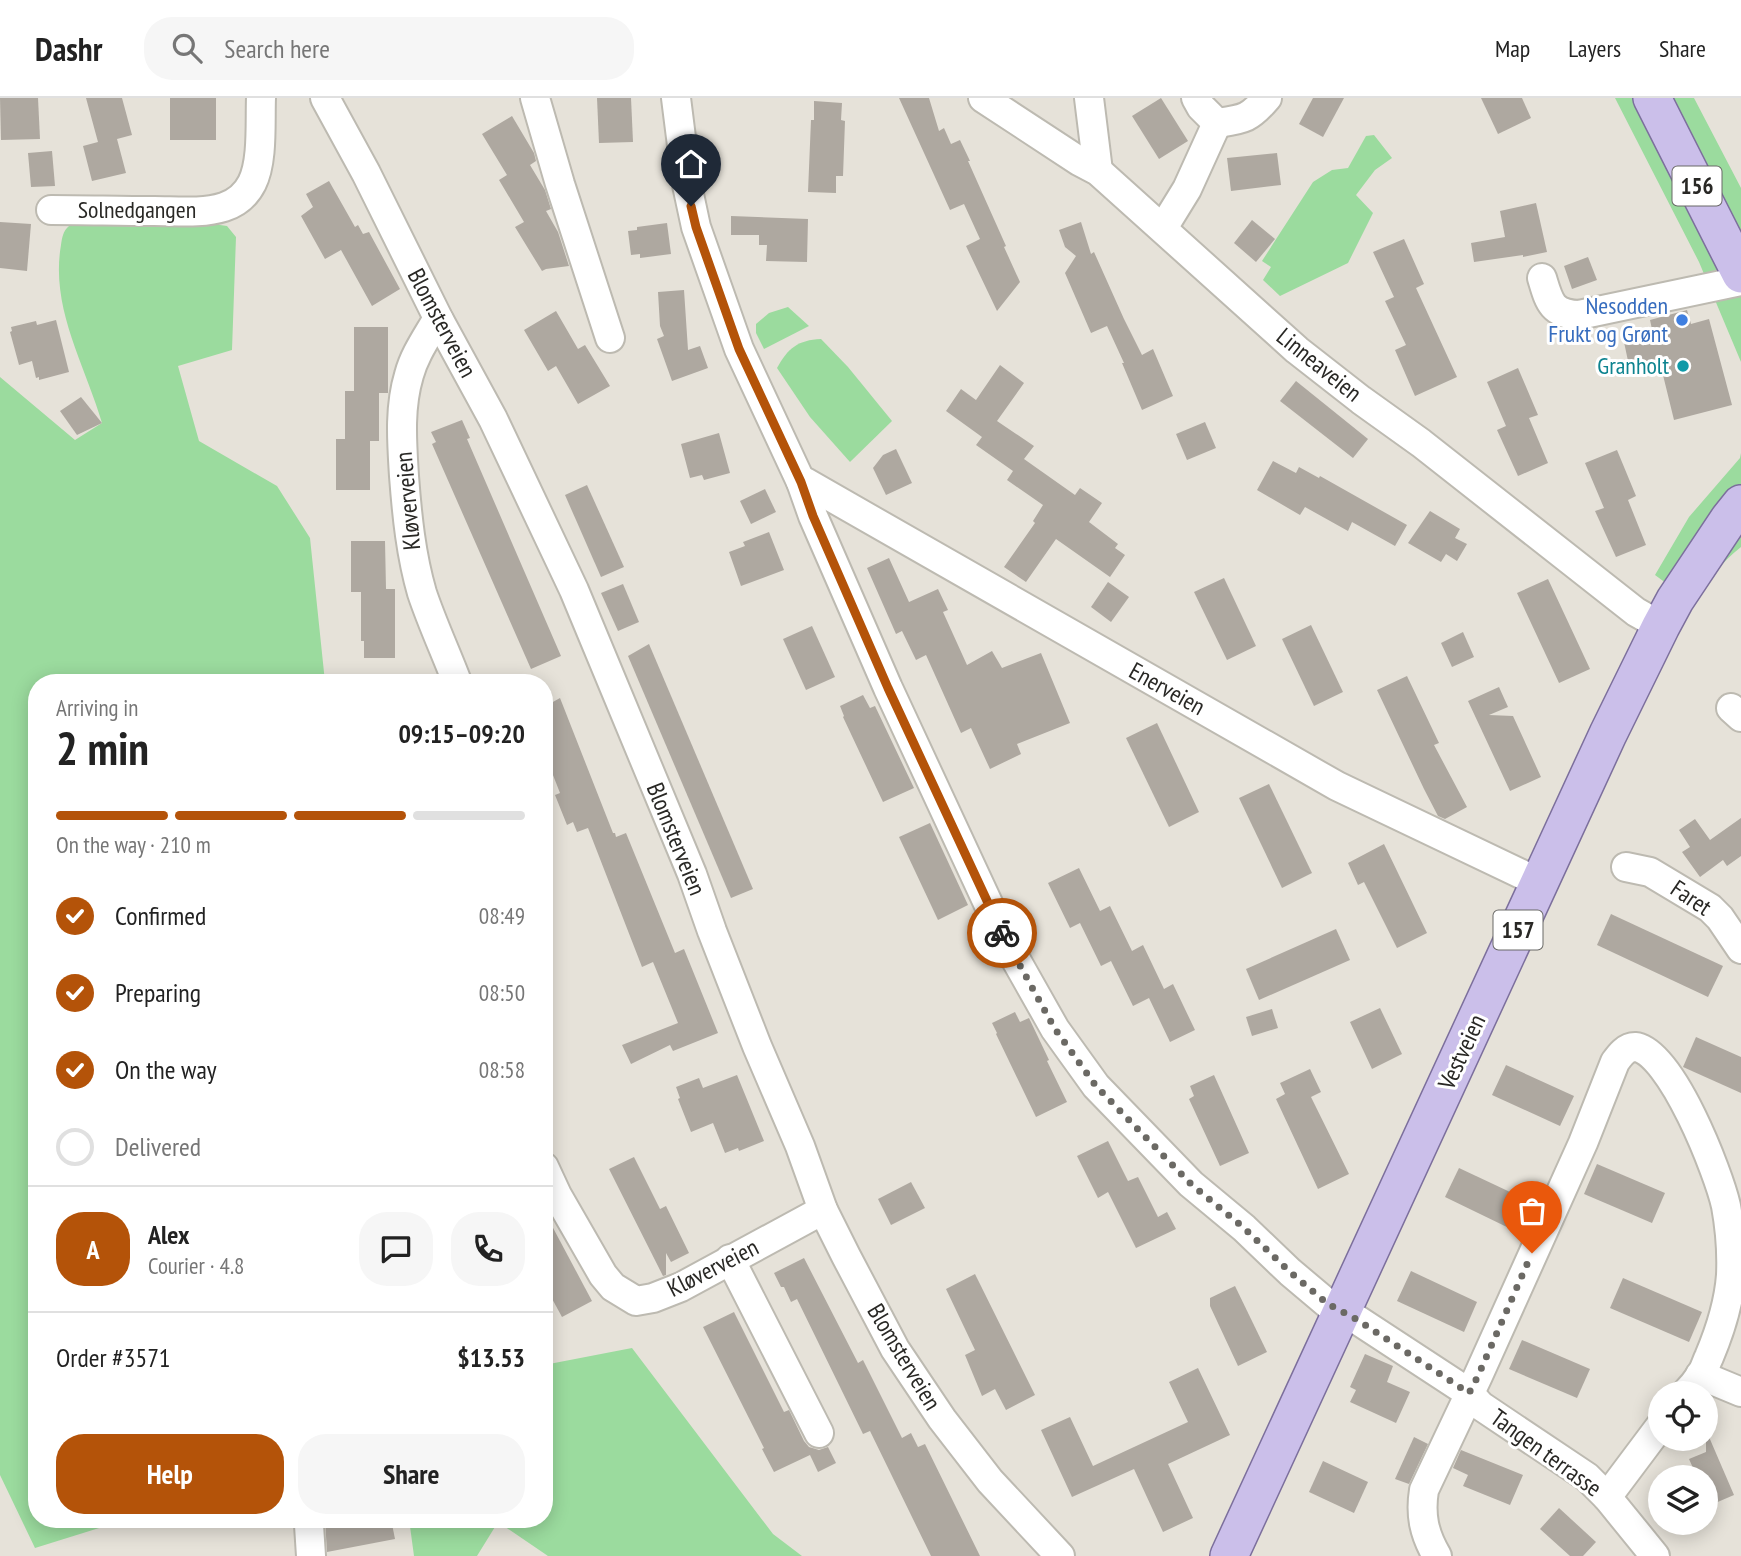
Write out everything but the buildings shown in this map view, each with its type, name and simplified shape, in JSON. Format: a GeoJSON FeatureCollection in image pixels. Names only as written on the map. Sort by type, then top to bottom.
{"type":"FeatureCollection","features":[{"type":"Feature","properties":{"kind":"main road","name":"156"},"geometry":{"type":"LineString","coordinates":[[1652,98],[1741,274]]}},
{"type":"Feature","properties":{"kind":"main road","name":"Vestveien"},"geometry":{"type":"LineString","coordinates":[[1229,1556],[1608,734],[1661,626],[1689,579],[1741,504]]}},
{"type":"Feature","properties":{"kind":"main road","name":"Vestveien"},"geometry":{"type":"LineString","coordinates":[[1707,554],[1741,531]]}},
{"type":"Feature","properties":{"kind":"street","name":"Solnedgangen"},"geometry":{"type":"LineString","coordinates":[[51,210],[197,211],[225,206],[239,199],[248,191],[257,170],[261,98]]}},
{"type":"Feature","properties":{"kind":"street","name":"Blomsterveien"},"geometry":{"type":"LineString","coordinates":[[325,98],[493,419],[574,590],[692,874],[823,1210],[895,1349],[942,1419],[990,1482],[1060,1556]]}},
{"type":"Feature","properties":{"kind":"street"},"geometry":{"type":"LineString","coordinates":[[535,98],[610,338]]}},
{"type":"Feature","properties":{"kind":"street","name":"Tangen terrasse"},"geometry":{"type":"LineString","coordinates":[[676,98],[687,185],[696,227],[739,349],[801,482],[813,516],[888,688],[1007,944],[1055,1029],[1096,1086],[1191,1184],[1300,1280],[1328,1304],[1356,1319],[1469,1393],[1482,1406],[1587,1476],[1654,1556]]}},
{"type":"Feature","properties":{"kind":"street","name":"Linneaveien"},"geometry":{"type":"LineString","coordinates":[[983,98],[1098,171],[1297,350],[1432,451],[1636,611],[1661,626]]}},
{"type":"Feature","properties":{"kind":"street"},"geometry":{"type":"LineString","coordinates":[[1088,98],[1098,171]]}},
{"type":"Feature","properties":{"kind":"street"},"geometry":{"type":"LineString","coordinates":[[1196,98],[1217,123]]}},
{"type":"Feature","properties":{"kind":"street"},"geometry":{"type":"LineString","coordinates":[[1217,123],[1242,119],[1253,114],[1267,98]]}},
{"type":"Feature","properties":{"kind":"street"},"geometry":{"type":"LineString","coordinates":[[1163,228],[1187,189],[1217,123]]}},
{"type":"Feature","properties":{"kind":"street"},"geometry":{"type":"LineString","coordinates":[[1542,278],[1549,301],[1558,310],[1570,315],[1741,281]]}},
{"type":"Feature","properties":{"kind":"street","name":"Kløverveien"},"geometry":{"type":"LineString","coordinates":[[439,320],[419,349],[409,374],[403,403],[402,453],[414,561],[423,594],[454,674]]}},
{"type":"Feature","properties":{"kind":"street","name":"Enerveien"},"geometry":{"type":"LineString","coordinates":[[801,482],[1337,786],[1540,883]]}},
{"type":"Feature","properties":{"kind":"street","name":"Faret"},"geometry":{"type":"LineString","coordinates":[[1626,867],[1650,872],[1710,908],[1741,949]]}},
{"type":"Feature","properties":{"kind":"street"},"geometry":{"type":"LineString","coordinates":[[1437,1556],[1423,1527],[1424,1490],[1583,1143],[1615,1062],[1627,1049],[1636,1047],[1656,1061],[1677,1088],[1716,1171],[1725,1204],[1731,1251],[1729,1294],[1716,1340],[1695,1381]]}},
{"type":"Feature","properties":{"kind":"street","name":"Kløverveien"},"geometry":{"type":"LineString","coordinates":[[553,1186],[603,1275],[613,1287],[636,1301],[653,1298],[681,1287],[823,1210]]}},
{"type":"Feature","properties":{"kind":"street"},"geometry":{"type":"LineString","coordinates":[[730,1259],[819,1433]]}},
{"type":"Feature","properties":{"kind":"street"},"geometry":{"type":"LineString","coordinates":[[1718,1388],[1741,1392]]}},
{"type":"Feature","properties":{"kind":"street"},"geometry":{"type":"LineString","coordinates":[[1607,1497],[1648,1442]]}},
{"type":"Feature","properties":{"kind":"street"},"geometry":{"type":"LineString","coordinates":[[309,1528],[311,1556]]}},
{"type":"Feature","properties":{"kind":"green space"},"geometry":{"type":"Polygon","coordinates":[[[1615,98],[1694,98],[1741,188],[1741,362],[1699,262],[1615,98]]]}},
{"type":"Feature","properties":{"kind":"green space"},"geometry":{"type":"Polygon","coordinates":[[[1374,135],[1392,158],[1375,170],[1356,195],[1373,213],[1348,263],[1280,296],[1263,280],[1271,267],[1262,261],[1313,182],[1332,170],[1348,168],[1366,136],[1374,135]]]}},
{"type":"Feature","properties":{"kind":"green space"},"geometry":{"type":"Polygon","coordinates":[[[78,220],[206,223],[227,226],[236,237],[232,350],[178,366],[199,441],[277,486],[310,538],[324,674],[28,674],[28,1528],[99,1528],[35,1548],[0,1475],[0,377],[75,440],[102,423],[71,336],[60,291],[62,237],[71,224],[78,220]]]}},
{"type":"Feature","properties":{"kind":"green space"},"geometry":{"type":"Polygon","coordinates":[[[788,307],[809,326],[764,349],[756,333],[756,324],[769,313],[788,307]]]}},
{"type":"Feature","properties":{"kind":"green space"},"geometry":{"type":"Polygon","coordinates":[[[821,339],[892,421],[850,462],[810,417],[777,368],[795,346],[821,339]]]}},
{"type":"Feature","properties":{"kind":"green space"},"geometry":{"type":"Polygon","coordinates":[[[1741,453],[1741,547],[1709,580],[1693,603],[1655,575],[1689,517],[1740,458],[1741,453]]]}},
{"type":"Feature","properties":{"kind":"green space"},"geometry":{"type":"Polygon","coordinates":[[[632,1348],[773,1534],[802,1556],[548,1556],[507,1528],[553,1528],[553,1363],[632,1348]]]}},
{"type":"Feature","properties":{"kind":"green space"},"geometry":{"type":"Polygon","coordinates":[[[410,1528],[494,1528],[477,1556],[414,1556],[410,1528]]]}},
{"type":"Feature","properties":{"kind":"way so far"},"geometry":{"type":"LineString","coordinates":[[1002,933],[1055,1029],[1096,1086],[1191,1184],[1328,1304],[1356,1319],[1469,1393],[1532,1253]]}},
{"type":"Feature","properties":{"kind":"place","name":"Nesodden Frukt og Grønt"},"geometry":{"type":"Point","coordinates":[1682,320]}},
{"type":"Feature","properties":{"kind":"place","name":"Granholt"},"geometry":{"type":"Point","coordinates":[1683,366]}},
{"type":"Feature","properties":{"kind":"route"},"geometry":{"type":"LineString","coordinates":[[691,206],[739,349],[801,482],[813,516],[888,688],[1002,933]]}}]}
